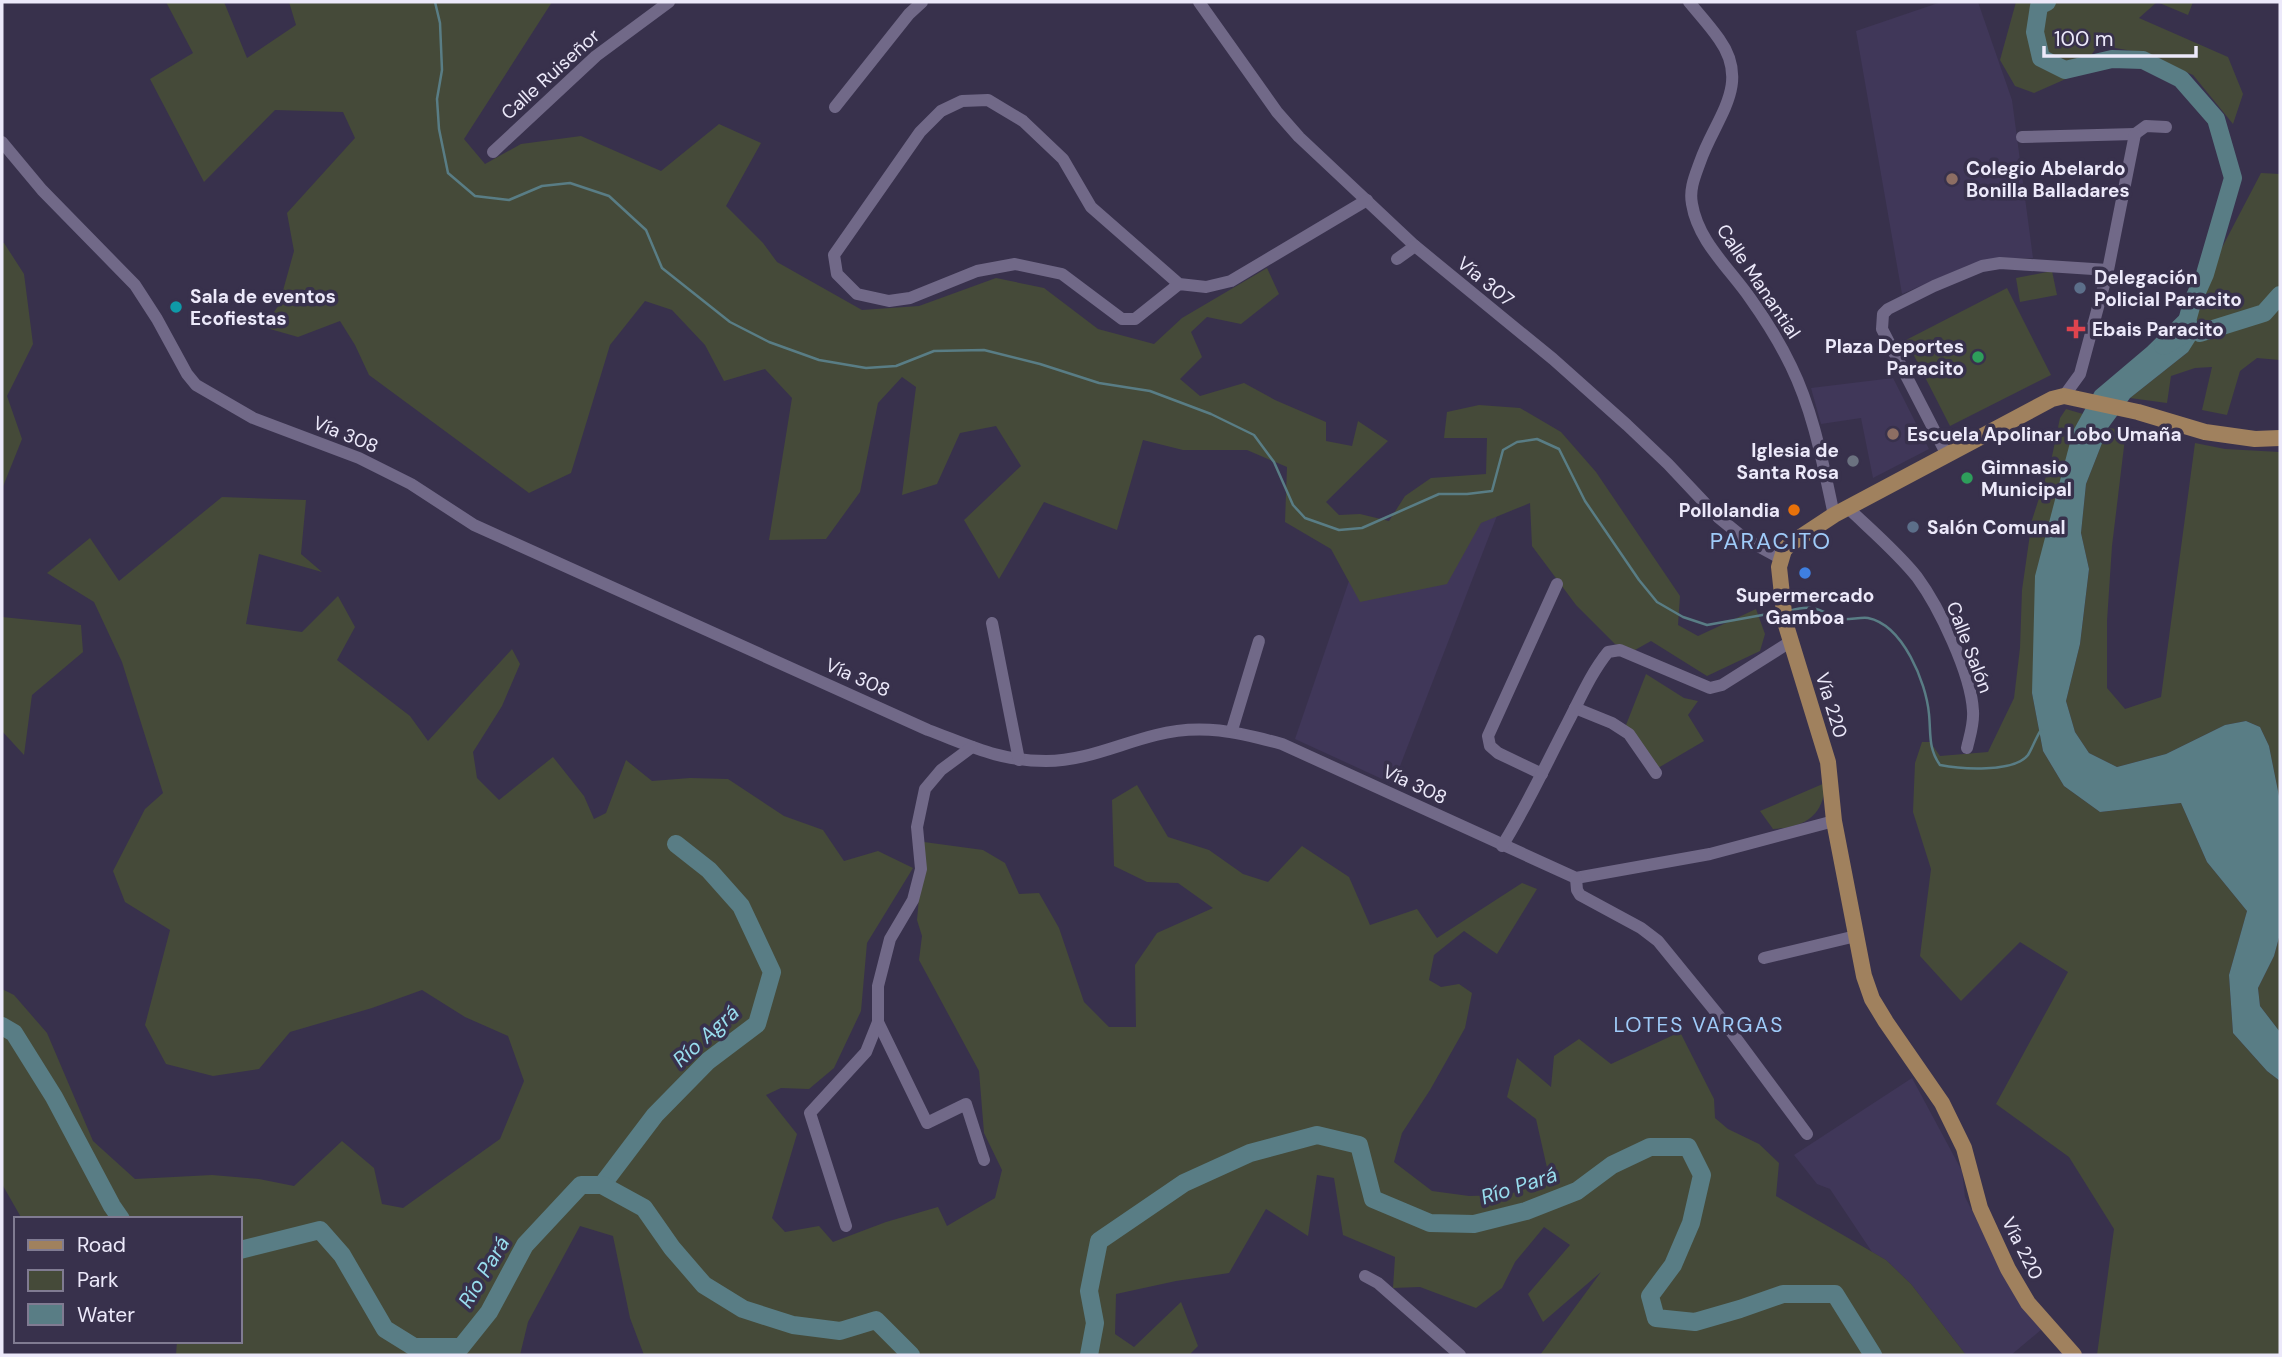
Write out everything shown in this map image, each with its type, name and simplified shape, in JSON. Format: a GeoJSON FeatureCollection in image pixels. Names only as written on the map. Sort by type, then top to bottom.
{"type":"FeatureCollection","features":[{"type":"Feature","properties":{"kind":"main road"},"geometry":{"type":"LineString","coordinates":[[1780,558],[1790,544],[1841,511],[2052,398],[2069,397],[2138,412],[2205,432],[2255,439],[2280,439]]}},
{"type":"Feature","properties":{"kind":"main road","name":"Vía 220"},"geometry":{"type":"LineString","coordinates":[[1780,558],[1779,576],[1785,622],[1828,762],[1834,821],[1864,976],[1872,999],[1942,1103],[1964,1148],[1980,1208],[2008,1269],[2028,1303],[2074,1355]]}},
{"type":"Feature","properties":{"kind":"street","name":"Calle Ruiseñor"},"geometry":{"type":"LineString","coordinates":[[493,152],[596,56],[669,2]]}},
{"type":"Feature","properties":{"kind":"street"},"geometry":{"type":"LineString","coordinates":[[835,107],[908,14],[922,2]]}},
{"type":"Feature","properties":{"kind":"street","name":"Vía 307"},"geometry":{"type":"LineString","coordinates":[[1199,2],[1287,125],[1415,247],[1562,367],[1668,464],[1718,517],[1745,539],[1780,558]]}},
{"type":"Feature","properties":{"kind":"street","name":"Calle Manantial"},"geometry":{"type":"LineString","coordinates":[[1689,2],[1721,40],[1734,76],[1730,95],[1702,154],[1692,184],[1694,216],[1707,241],[1749,296],[1791,366],[1841,511]]}},
{"type":"Feature","properties":{"kind":"street"},"geometry":{"type":"LineString","coordinates":[[1180,284],[1135,319],[1122,319],[1062,274],[1015,264],[976,271],[910,298],[889,301],[856,293],[838,274],[834,255],[920,132],[941,111],[961,101],[988,100],[1023,121],[1063,159],[1091,207],[1180,284],[1206,287],[1231,281],[1367,200]]}},
{"type":"Feature","properties":{"kind":"street"},"geometry":{"type":"LineString","coordinates":[[2022,137],[2135,134],[2146,126],[2165,127]]}},
{"type":"Feature","properties":{"kind":"street"},"geometry":{"type":"LineString","coordinates":[[2069,397],[2080,374],[2108,270],[2135,134]]}},
{"type":"Feature","properties":{"kind":"street","name":"Vía 308"},"geometry":{"type":"LineString","coordinates":[[2,142],[42,190],[135,285],[187,374],[209,394],[253,418],[359,458],[401,479],[474,525],[928,730],[1002,758],[1067,759],[1189,729],[1232,730],[1282,744],[1576,878]]}},
{"type":"Feature","properties":{"kind":"street"},"geometry":{"type":"LineString","coordinates":[[1397,259],[1415,247]]}},
{"type":"Feature","properties":{"kind":"street"},"geometry":{"type":"LineString","coordinates":[[1947,456],[1882,329],[1884,314],[1888,309],[1982,266],[2000,263],[2108,270]]}},
{"type":"Feature","properties":{"kind":"street","name":"Calle Salón"},"geometry":{"type":"LineString","coordinates":[[1841,511],[1916,576],[1942,616],[1963,671],[1973,709],[1973,726],[1967,748]]}},
{"type":"Feature","properties":{"kind":"street"},"geometry":{"type":"LineString","coordinates":[[1542,774],[1498,753],[1489,746],[1488,736],[1557,584]]}},
{"type":"Feature","properties":{"kind":"street"},"geometry":{"type":"LineString","coordinates":[[992,623],[1019,760]]}},
{"type":"Feature","properties":{"kind":"street"},"geometry":{"type":"LineString","coordinates":[[1232,730],[1259,641]]}},
{"type":"Feature","properties":{"kind":"street"},"geometry":{"type":"LineString","coordinates":[[1502,846],[1529,803],[1575,708],[1599,663],[1608,652],[1620,650],[1710,688],[1722,685],[1790,642]]}},
{"type":"Feature","properties":{"kind":"street"},"geometry":{"type":"LineString","coordinates":[[1575,708],[1612,723],[1629,734],[1656,773]]}},
{"type":"Feature","properties":{"kind":"street"},"geometry":{"type":"LineString","coordinates":[[846,1226],[810,1113],[866,1052],[877,1022],[878,986],[890,939],[913,900],[921,869],[917,827],[925,789],[942,770],[972,747]]}},
{"type":"Feature","properties":{"kind":"street"},"geometry":{"type":"LineString","coordinates":[[1807,1134],[1724,1022],[1658,941],[1641,928],[1580,895],[1576,878],[1710,854],[1834,821]]}},
{"type":"Feature","properties":{"kind":"street"},"geometry":{"type":"LineString","coordinates":[[1764,958],[1856,936]]}},
{"type":"Feature","properties":{"kind":"street"},"geometry":{"type":"LineString","coordinates":[[877,1022],[927,1123],[966,1104],[984,1160]]}},
{"type":"Feature","properties":{"kind":"street"},"geometry":{"type":"LineString","coordinates":[[1365,1276],[1378,1283],[1460,1355]]}},
{"type":"Feature","properties":{"kind":"shaded area","name":"Colegio Abelardo Bonilla Balladares"},"geometry":{"type":"Polygon","coordinates":[[[1941,2],[1978,2],[2012,100],[2033,258],[1995,258],[1969,265],[1902,294],[1856,31],[1941,2]]]}},
{"type":"Feature","properties":{"kind":"shaded area","name":"Escuela Apolinar Lobo Umaña"},"geometry":{"type":"Polygon","coordinates":[[[1893,378],[1929,449],[1873,478],[1861,418],[1821,424],[1811,388],[1893,378]]]}},
{"type":"Feature","properties":{"kind":"shaded area"},"geometry":{"type":"Polygon","coordinates":[[[1505,495],[1393,784],[1295,739],[1363,540],[1505,495]]]}},
{"type":"Feature","properties":{"kind":"shaded area"},"geometry":{"type":"Polygon","coordinates":[[[1912,1078],[1962,1171],[1965,1197],[1983,1232],[2042,1329],[2011,1355],[1966,1355],[1911,1284],[1886,1260],[1872,1252],[1830,1189],[1817,1184],[1794,1155],[1912,1078]]]}},
{"type":"Feature","properties":{"kind":"green space"},"geometry":{"type":"Polygon","coordinates":[[[166,2],[224,2],[247,58],[296,25],[289,2],[552,2],[464,139],[485,164],[521,144],[581,136],[661,171],[719,124],[761,143],[726,206],[763,243],[777,262],[862,310],[919,306],[996,278],[1044,288],[1098,329],[1154,344],[1182,318],[1267,268],[1279,294],[1241,324],[1207,317],[1191,332],[1202,357],[1180,379],[1200,396],[1244,383],[1326,422],[1326,441],[1352,446],[1358,421],[1388,441],[1326,502],[1339,515],[1360,514],[1389,521],[1405,496],[1431,478],[1486,474],[1487,438],[1444,438],[1447,412],[1479,405],[1520,408],[1561,432],[1596,472],[1680,596],[1678,625],[1698,636],[1756,609],[1765,634],[1760,651],[1707,676],[1651,641],[1635,650],[1615,644],[1576,605],[1532,546],[1530,503],[1481,523],[1447,584],[1360,602],[1331,549],[1285,522],[1287,467],[1247,450],[1183,450],[1143,440],[1117,530],[1044,502],[999,579],[964,520],[1021,466],[996,426],[960,433],[937,484],[902,495],[916,387],[902,377],[878,403],[860,492],[826,539],[769,540],[792,398],[765,369],[724,381],[705,345],[672,310],[645,301],[610,345],[571,473],[529,493],[369,375],[340,321],[298,337],[263,327],[279,305],[294,251],[287,213],[355,138],[343,112],[275,110],[204,182],[150,79],[193,53],[166,2]]]}},
{"type":"Feature","properties":{"kind":"green space"},"geometry":{"type":"Polygon","coordinates":[[[2016,2],[2157,2],[2139,18],[2228,57],[2243,94],[2233,124],[2193,75],[2144,53],[2098,45],[2084,66],[2068,78],[2034,93],[2015,86],[2000,60],[2016,2]]]}},
{"type":"Feature","properties":{"kind":"green space"},"geometry":{"type":"Polygon","coordinates":[[[2157,2],[2193,2],[2188,15],[2157,2]]]}},
{"type":"Feature","properties":{"kind":"green space"},"geometry":{"type":"Polygon","coordinates":[[[2261,173],[2280,174],[2280,360],[2257,358],[2240,371],[2227,415],[2202,410],[2212,367],[2195,368],[2171,376],[2167,403],[2130,398],[2188,352],[2194,329],[2185,332],[2193,303],[2261,173]]]}},
{"type":"Feature","properties":{"kind":"green space"},"geometry":{"type":"Polygon","coordinates":[[[2,243],[24,274],[33,344],[7,396],[22,439],[2,489],[2,243]]]}},
{"type":"Feature","properties":{"kind":"green space"},"geometry":{"type":"Polygon","coordinates":[[[2052,271],[2057,295],[2020,302],[2016,278],[2052,271]]]}},
{"type":"Feature","properties":{"kind":"green space","name":"Plaza Deportes Paracito"},"geometry":{"type":"Polygon","coordinates":[[[2007,288],[2051,375],[1950,426],[1906,340],[2007,288]]]}},
{"type":"Feature","properties":{"kind":"green space"},"geometry":{"type":"Polygon","coordinates":[[[2066,409],[2083,414],[2073,431],[2032,693],[2043,751],[2064,786],[2100,812],[2181,803],[2207,862],[2247,911],[2229,975],[2233,1033],[2267,1071],[2280,1081],[2280,1355],[2097,1355],[2114,1229],[2069,1157],[1996,1104],[2068,972],[2020,942],[1961,1001],[1920,956],[1931,869],[1913,812],[1915,763],[1922,742],[1930,742],[1940,756],[1988,752],[2014,698],[2020,648],[2022,590],[2032,520],[2051,461],[2060,418],[2066,409]]]}},
{"type":"Feature","properties":{"kind":"green space"},"geometry":{"type":"Polygon","coordinates":[[[2108,428],[2126,430],[2112,546],[2107,621],[2107,688],[2125,709],[2161,697],[2195,443],[2225,449],[2280,452],[2280,801],[2269,746],[2260,727],[2246,721],[2225,725],[2166,754],[2117,767],[2089,753],[2075,732],[2066,701],[2080,644],[2089,569],[2081,533],[2086,484],[2108,428]]]}},
{"type":"Feature","properties":{"kind":"green space"},"geometry":{"type":"Polygon","coordinates":[[[222,497],[306,500],[301,554],[322,572],[259,554],[246,624],[302,632],[338,596],[355,627],[337,660],[410,716],[428,741],[512,649],[520,664],[502,706],[473,752],[477,778],[499,800],[553,757],[584,796],[594,819],[606,813],[626,760],[652,781],[728,779],[784,816],[823,830],[844,861],[878,851],[913,868],[867,943],[861,1011],[834,1068],[809,1089],[781,1088],[766,1095],[797,1134],[772,1218],[785,1232],[819,1226],[833,1242],[886,1222],[938,1207],[947,1226],[995,1198],[1002,1170],[984,1133],[979,1071],[919,960],[922,936],[917,920],[924,842],[983,850],[1005,863],[1019,894],[1039,893],[1059,928],[1084,1002],[1109,1027],[1136,1027],[1135,965],[1157,933],[1213,908],[1178,883],[1147,882],[1114,866],[1112,800],[1137,785],[1168,837],[1209,850],[1243,874],[1268,882],[1302,846],[1349,877],[1370,925],[1417,909],[1437,938],[1522,883],[1537,889],[1497,954],[1464,931],[1434,955],[1429,980],[1441,987],[1459,984],[1472,993],[1465,1028],[1402,1133],[1394,1162],[1432,1191],[1469,1196],[1506,1195],[1550,1181],[1536,1119],[1507,1097],[1517,1058],[1551,1087],[1554,1056],[1579,1039],[1611,1064],[1680,1032],[1714,1099],[1715,1118],[1728,1129],[1759,1144],[1779,1163],[1776,1196],[1886,1260],[1911,1284],[1966,1355],[1540,1355],[1601,1272],[1543,1322],[1528,1294],[1570,1245],[1544,1227],[1515,1262],[1502,1288],[1476,1308],[1420,1287],[1393,1288],[1395,1257],[1343,1235],[1334,1178],[1317,1175],[1308,1236],[1266,1209],[1229,1273],[1116,1294],[1115,1334],[1134,1347],[1181,1302],[1198,1346],[1189,1355],[644,1355],[630,1318],[613,1236],[580,1226],[528,1322],[520,1355],[176,1355],[177,1343],[242,1343],[242,1217],[21,1217],[2,1184],[2,989],[14,995],[47,1033],[93,1141],[135,1179],[212,1175],[259,1179],[294,1186],[342,1141],[374,1168],[382,1204],[403,1208],[500,1139],[524,1081],[508,1036],[465,1017],[422,990],[290,1032],[259,1069],[213,1076],[166,1064],[145,1025],[170,930],[125,902],[113,871],[145,809],[163,793],[122,662],[94,602],[47,573],[90,538],[119,581],[222,497]]]}},
{"type":"Feature","properties":{"kind":"green space"},"geometry":{"type":"Polygon","coordinates":[[[2,617],[81,625],[83,652],[32,695],[24,755],[2,731],[2,617]]]}},
{"type":"Feature","properties":{"kind":"green space"},"geometry":{"type":"Polygon","coordinates":[[[1646,674],[1684,698],[1698,701],[1688,715],[1704,741],[1658,768],[1626,725],[1646,674]]]}},
{"type":"Feature","properties":{"kind":"green space"},"geometry":{"type":"Polygon","coordinates":[[[1825,783],[1821,804],[1803,823],[1773,829],[1760,811],[1825,783]]]}},
{"type":"Feature","properties":{"kind":"green space"},"geometry":{"type":"Polygon","coordinates":[[[2280,934],[2280,1032],[2260,1006],[2258,988],[2274,956],[2280,934]]]}},
{"type":"Feature","properties":{"kind":"water"},"geometry":{"type":"Polygon","coordinates":[[[2192,303],[2184,333],[2194,329],[2200,333],[2188,352],[2130,398],[2108,428],[2086,484],[2081,533],[2089,569],[2080,644],[2066,701],[2075,732],[2089,753],[2117,767],[2166,754],[2225,725],[2246,721],[2260,727],[2269,746],[2280,801],[2280,934],[2274,956],[2258,988],[2260,1006],[2280,1032],[2280,1081],[2267,1071],[2233,1033],[2229,975],[2247,911],[2207,862],[2181,803],[2100,812],[2064,786],[2043,751],[2032,693],[2035,576],[2073,431],[2095,391],[2147,347],[2192,303]]]}},
{"type":"Feature","properties":{"kind":"waterway"},"geometry":{"type":"LineString","coordinates":[[435,2],[440,23],[442,70],[437,99],[439,129],[448,173],[475,196],[509,200],[542,186],[570,183],[609,196],[646,230],[662,268],[730,322],[769,342],[819,360],[866,368],[896,366],[934,351],[984,350],[1099,383],[1150,391],[1211,414],[1254,435],[1274,462],[1293,505],[1305,518],[1339,530],[1362,528],[1439,494],[1492,491],[1503,450],[1517,442],[1537,439],[1559,449],[1585,501],[1657,602],[1683,617],[1707,625],[1779,612]]}},
{"type":"Feature","properties":{"kind":"waterway"},"geometry":{"type":"LineString","coordinates":[[2047,2],[2039,6],[2035,32],[2041,58],[2065,70],[2112,59],[2143,60],[2181,79],[2216,119],[2233,178],[2205,274],[2192,303],[2184,332]]}},
{"type":"Feature","properties":{"kind":"waterway"},"geometry":{"type":"LineString","coordinates":[[2163,346],[2194,329],[2200,333],[2264,313],[2280,295]]}},
{"type":"Feature","properties":{"kind":"waterway"},"geometry":{"type":"LineString","coordinates":[[1789,611],[1808,608],[1841,619],[1868,618],[1892,631],[1918,671],[1927,701],[1932,747],[1940,765],[1960,768],[2011,765],[2028,755],[2041,730]]}},
{"type":"Feature","properties":{"kind":"waterway","name":"Río Agrá"},"geometry":{"type":"LineString","coordinates":[[602,1185],[655,1115],[708,1061],[757,1024],[772,972],[741,906],[709,870],[676,844]]}},
{"type":"Feature","properties":{"kind":"waterway","name":"Río Pará"},"geometry":{"type":"LineString","coordinates":[[2,1026],[14,1033],[54,1097],[120,1217]]}},
{"type":"Feature","properties":{"kind":"waterway","name":"Río Pará"},"geometry":{"type":"LineString","coordinates":[[1089,1355],[1095,1323],[1089,1291],[1099,1241],[1184,1183],[1250,1153],[1317,1135],[1359,1145],[1373,1199],[1430,1223],[1474,1224],[1526,1211],[1577,1191],[1612,1165],[1650,1147],[1688,1147],[1702,1175],[1691,1223],[1673,1265],[1650,1296],[1656,1318],[1695,1322],[1783,1294],[1835,1294],[1873,1355]]}},
{"type":"Feature","properties":{"kind":"waterway","name":"Río Pará"},"geometry":{"type":"LineString","coordinates":[[242,1250],[320,1230],[342,1255],[385,1329],[414,1347],[461,1347],[489,1312],[525,1245],[581,1185],[602,1185],[644,1208],[672,1248],[704,1285],[743,1309],[793,1325],[840,1331],[876,1320],[911,1355]]}},
{"type":"Feature","properties":{"kind":"place","name":"Colegio Abelardo Bonilla Balladares"},"geometry":{"type":"Point","coordinates":[1952,179]}},
{"type":"Feature","properties":{"kind":"place","name":"Delegación Policial Paracito"},"geometry":{"type":"Point","coordinates":[2080,288]}},
{"type":"Feature","properties":{"kind":"place","name":"Sala de eventos Ecofiestas"},"geometry":{"type":"Point","coordinates":[176,307]}},
{"type":"Feature","properties":{"kind":"place","name":"Ebais Paracito"},"geometry":{"type":"Point","coordinates":[2076,329]}},
{"type":"Feature","properties":{"kind":"place","name":"Plaza Deportes Paracito"},"geometry":{"type":"Point","coordinates":[1978,357]}},
{"type":"Feature","properties":{"kind":"place","name":"Escuela Apolinar Lobo Umaña"},"geometry":{"type":"Point","coordinates":[1893,434]}},
{"type":"Feature","properties":{"kind":"place","name":"Iglesia de Santa Rosa"},"geometry":{"type":"Point","coordinates":[1853,461]}},
{"type":"Feature","properties":{"kind":"place","name":"Gimnasio Municipal"},"geometry":{"type":"Point","coordinates":[1967,478]}},
{"type":"Feature","properties":{"kind":"place","name":"Pollolandia"},"geometry":{"type":"Point","coordinates":[1794,510]}},
{"type":"Feature","properties":{"kind":"place","name":"Salón Comunal"},"geometry":{"type":"Point","coordinates":[1913,527]}},
{"type":"Feature","properties":{"kind":"place","name":"Supermercado Gamboa"},"geometry":{"type":"Point","coordinates":[1805,573]}},
{"type":"Feature","properties":{"kind":"district","name":"PARACITO"},"geometry":{"type":"Point","coordinates":[1771,541]}},
{"type":"Feature","properties":{"kind":"district","name":"LOTES VARGAS"},"geometry":{"type":"Point","coordinates":[1699,1025]}}]}
